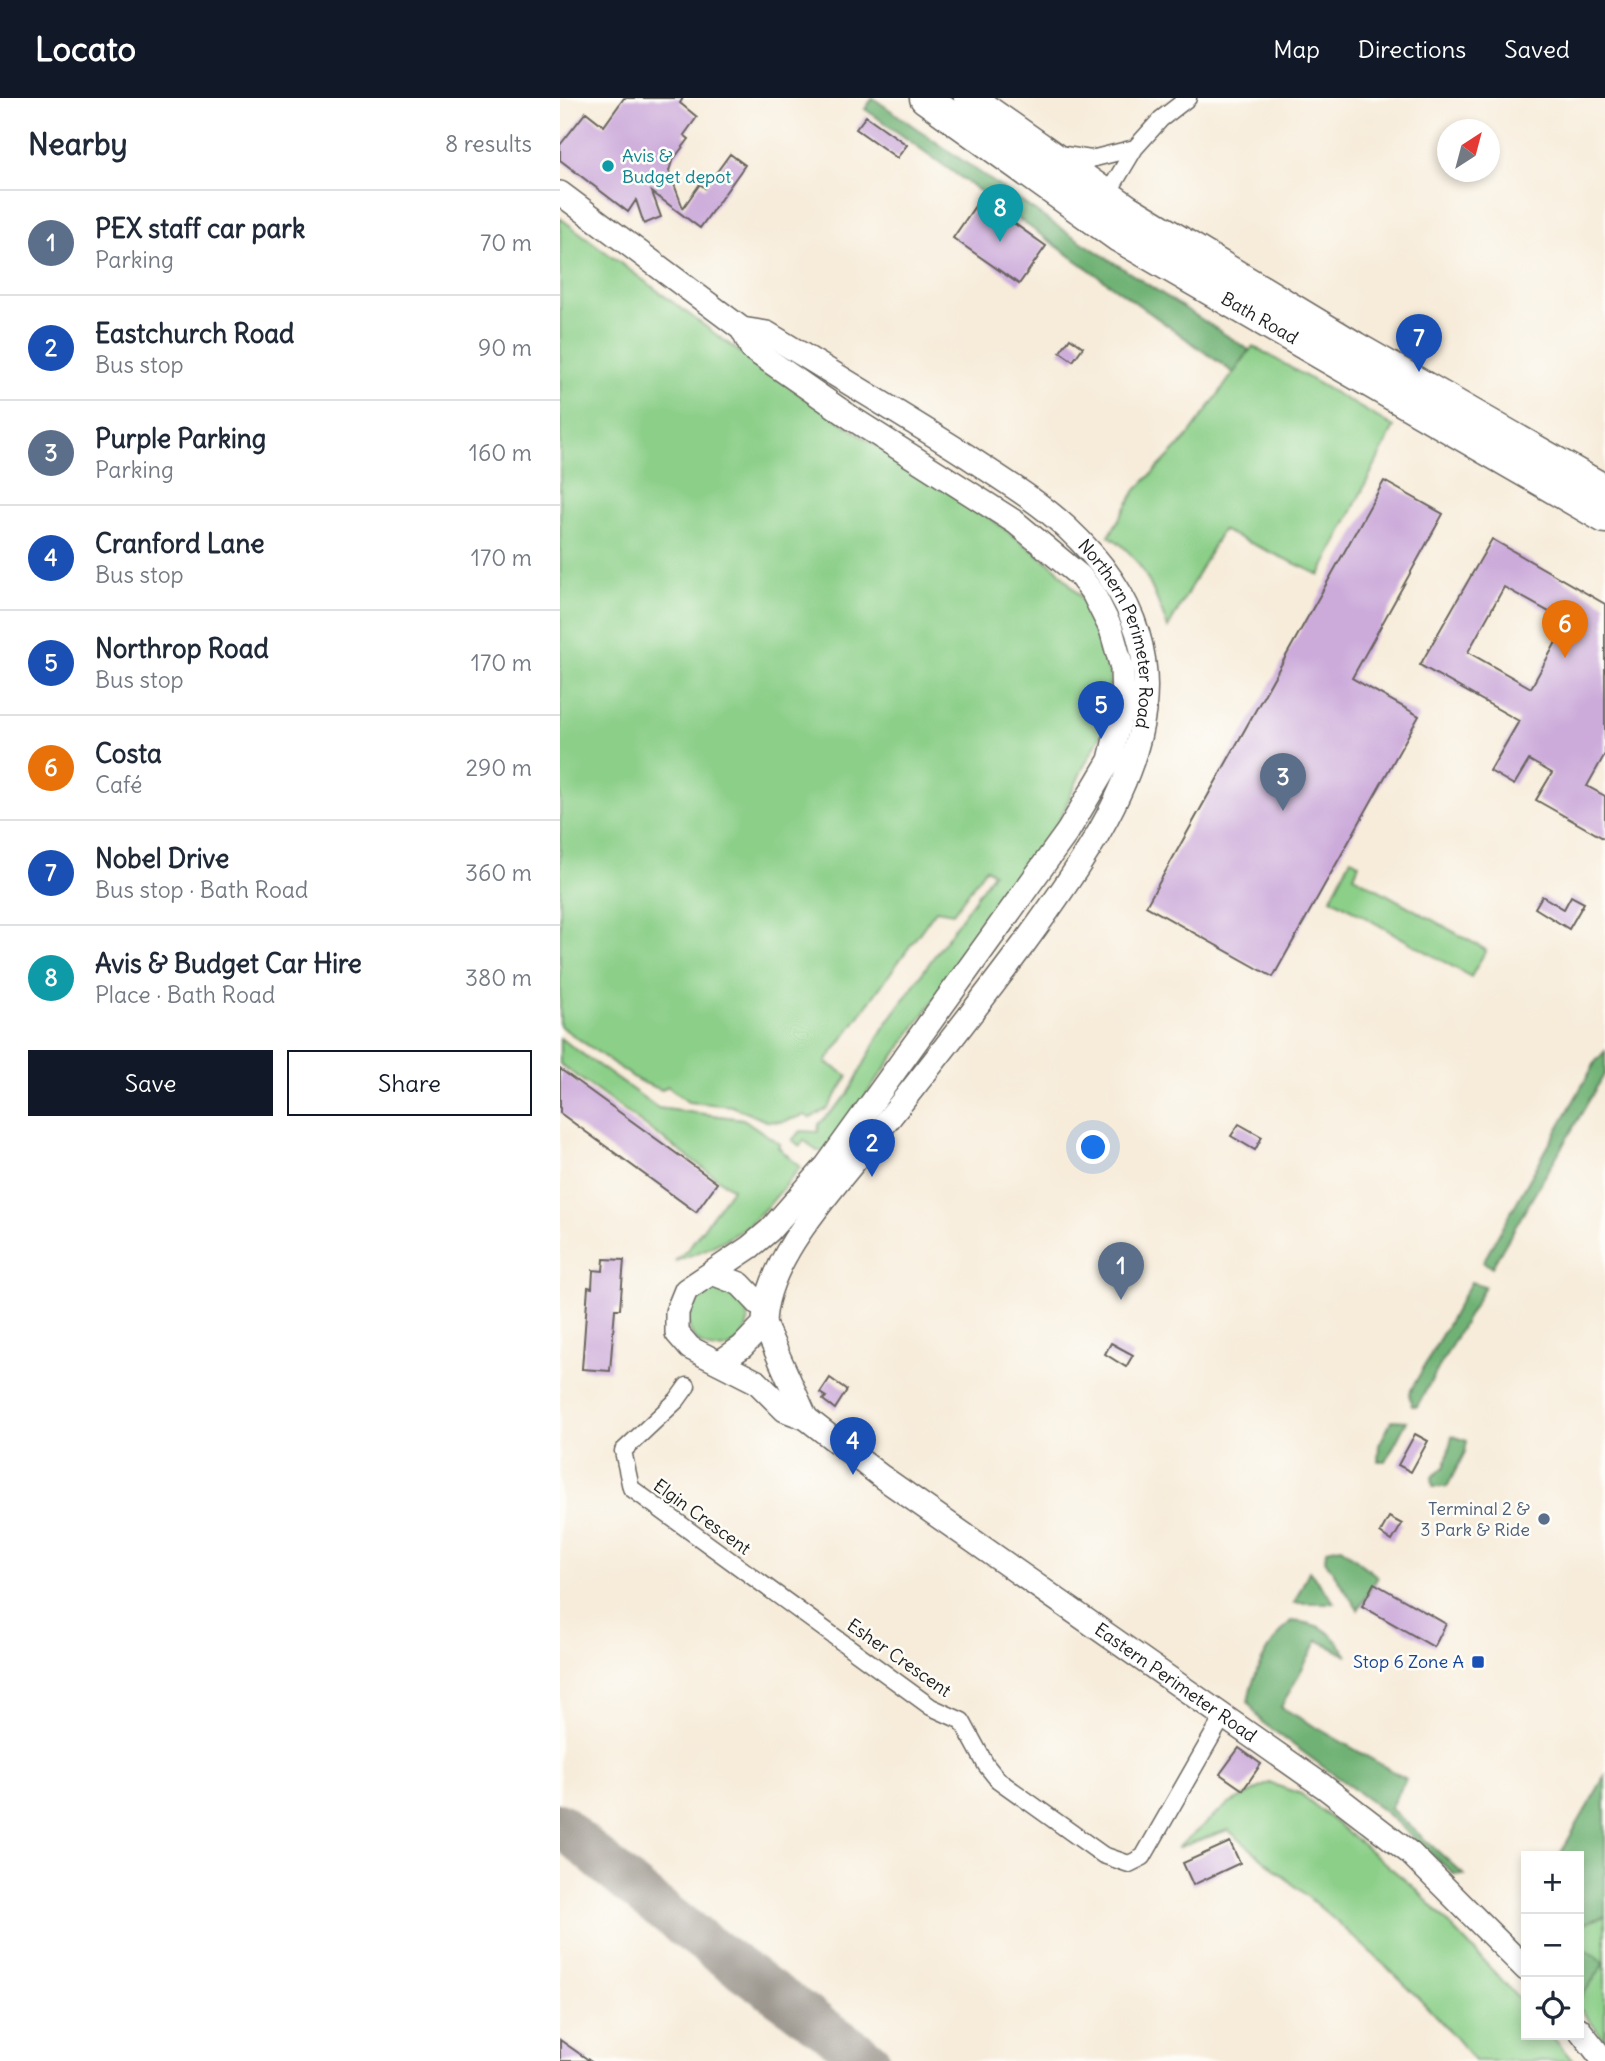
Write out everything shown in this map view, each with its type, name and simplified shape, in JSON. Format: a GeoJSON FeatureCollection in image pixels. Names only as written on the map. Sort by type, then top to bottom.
{"type":"FeatureCollection","features":[{"type":"Feature","properties":{"kind":"highway","name":"Bath Road"},"geometry":{"type":"LineString","coordinates":[[925,98],[1106,198],[1355,347],[1605,490]]}},
{"type":"Feature","properties":{"kind":"highway","name":"Bath Road"},"geometry":{"type":"LineString","coordinates":[[969,98],[1106,198],[1119,237],[1605,518]]}},
{"type":"Feature","properties":{"kind":"street"},"geometry":{"type":"LineString","coordinates":[[1106,198],[1135,148],[1161,119],[1188,98]]}},
{"type":"Feature","properties":{"kind":"street"},"geometry":{"type":"LineString","coordinates":[[1042,151],[1091,159],[1135,148]]}},
{"type":"Feature","properties":{"kind":"street","name":"Northern Perimeter Road"},"geometry":{"type":"LineString","coordinates":[[560,193],[742,329],[752,349],[853,419],[1015,522],[1072,568],[1093,593],[1111,629],[1122,668],[1123,705],[1113,751],[1088,800],[827,1165],[777,1222],[750,1247],[712,1273]]}},
{"type":"Feature","properties":{"kind":"street","name":"Northern Perimeter Road"},"geometry":{"type":"LineString","coordinates":[[742,329],[767,333],[911,420],[1032,500],[1067,528],[1111,579],[1123,600],[1139,644],[1146,690],[1141,737],[1128,778],[1097,839],[976,1009],[805,1227],[783,1264],[764,1316]]}},
{"type":"Feature","properties":{"kind":"street"},"geometry":{"type":"LineString","coordinates":[[764,1316],[742,1347],[720,1362],[690,1348],[677,1333],[678,1304],[685,1290],[712,1273],[740,1284],[764,1316],[806,1418]]}},
{"type":"Feature","properties":{"kind":"street","name":"Eastern Perimeter Road"},"geometry":{"type":"LineString","coordinates":[[720,1362],[757,1382],[785,1410],[806,1418],[882,1477],[1224,1715],[1410,1853],[1521,1964]]}},
{"type":"Feature","properties":{"kind":"street","name":"Elgin Crescent"},"geometry":{"type":"LineString","coordinates":[[687,1385],[677,1400],[627,1445],[622,1457],[628,1480],[640,1496],[815,1623]]}},
{"type":"Feature","properties":{"kind":"street","name":"Esher Crescent"},"geometry":{"type":"LineString","coordinates":[[815,1623],[931,1707],[962,1721],[986,1765],[1004,1784],[1110,1859],[1129,1864],[1143,1857],[1224,1715]]}},
{"type":"Feature","properties":{"kind":"street"},"geometry":{"type":"LineString","coordinates":[[1584,2035],[1604,2061]]}},
{"type":"Feature","properties":{"kind":"green space"},"geometry":{"type":"Polygon","coordinates":[[[873,98],[1045,218],[1249,350],[1234,373],[865,109],[873,98]]]}},
{"type":"Feature","properties":{"kind":"green space"},"geometry":{"type":"Polygon","coordinates":[[[560,218],[737,350],[860,435],[988,516],[1056,568],[1086,603],[1103,639],[1110,677],[1108,722],[1082,770],[1054,832],[826,1151],[817,1151],[804,1140],[800,1146],[792,1140],[801,1131],[818,1132],[819,1124],[847,1096],[882,1030],[993,873],[986,868],[953,913],[936,910],[826,1062],[848,1076],[828,1108],[810,1118],[805,1115],[782,1122],[766,1121],[732,1106],[688,1102],[667,1086],[662,1090],[639,1081],[560,1026],[560,218]]]}},
{"type":"Feature","properties":{"kind":"green space"},"geometry":{"type":"Polygon","coordinates":[[[1253,346],[1394,427],[1320,575],[1222,530],[1168,628],[1139,565],[1109,536],[1136,490],[1186,439],[1253,346]]]}},
{"type":"Feature","properties":{"kind":"green space"},"geometry":{"type":"Polygon","coordinates":[[[1351,858],[1359,864],[1354,876],[1486,950],[1471,977],[1331,898],[1351,858]]]}},
{"type":"Feature","properties":{"kind":"green space"},"geometry":{"type":"Polygon","coordinates":[[[560,1038],[658,1108],[743,1119],[780,1144],[778,1147],[800,1167],[772,1201],[746,1226],[716,1245],[675,1261],[687,1250],[732,1189],[560,1064],[560,1038]]]}},
{"type":"Feature","properties":{"kind":"green space"},"geometry":{"type":"Polygon","coordinates":[[[1605,1051],[1605,1073],[1492,1267],[1483,1262],[1596,1061],[1605,1051]]]}},
{"type":"Feature","properties":{"kind":"green space"},"geometry":{"type":"Polygon","coordinates":[[[1471,1282],[1485,1286],[1417,1406],[1412,1406],[1409,1394],[1471,1282]]]}},
{"type":"Feature","properties":{"kind":"green space"},"geometry":{"type":"Polygon","coordinates":[[[712,1289],[724,1289],[743,1302],[748,1319],[746,1331],[735,1344],[724,1349],[712,1349],[693,1336],[688,1325],[688,1313],[701,1294],[712,1289]]]}},
{"type":"Feature","properties":{"kind":"green space"},"geometry":{"type":"Polygon","coordinates":[[[1392,1420],[1407,1421],[1386,1461],[1378,1461],[1379,1445],[1392,1420]]]}},
{"type":"Feature","properties":{"kind":"green space"},"geometry":{"type":"Polygon","coordinates":[[[1452,1436],[1467,1441],[1465,1452],[1447,1487],[1433,1487],[1432,1477],[1445,1466],[1452,1436]]]}},
{"type":"Feature","properties":{"kind":"green space"},"geometry":{"type":"Polygon","coordinates":[[[1341,1547],[1378,1577],[1358,1610],[1325,1560],[1326,1550],[1341,1547]]]}},
{"type":"Feature","properties":{"kind":"green space"},"geometry":{"type":"Polygon","coordinates":[[[1309,1571],[1331,1598],[1334,1603],[1294,1603],[1309,1571]]]}},
{"type":"Feature","properties":{"kind":"green space"},"geometry":{"type":"Polygon","coordinates":[[[1291,1621],[1318,1626],[1336,1640],[1348,1656],[1318,1640],[1281,1707],[1406,1779],[1390,1808],[1464,1875],[1454,1874],[1385,1812],[1262,1722],[1248,1702],[1263,1658],[1291,1621]]]}},
{"type":"Feature","properties":{"kind":"green space"},"geometry":{"type":"Polygon","coordinates":[[[1605,1776],[1605,2040],[1584,2014],[1584,1851],[1562,1851],[1605,1776]]]}},
{"type":"Feature","properties":{"kind":"green space"},"geometry":{"type":"Polygon","coordinates":[[[1605,1776],[1605,1916],[1584,1923],[1584,1851],[1562,1851],[1605,1776]]]}},
{"type":"Feature","properties":{"kind":"green space"},"geometry":{"type":"Polygon","coordinates":[[[1269,1783],[1301,1794],[1416,1889],[1521,2001],[1521,2040],[1555,2040],[1573,2061],[1475,2061],[1419,1998],[1388,1969],[1228,1830],[1177,1848],[1227,1805],[1269,1783]]]}},
{"type":"Feature","properties":{"kind":"green space"},"geometry":{"type":"Polygon","coordinates":[[[1584,1948],[1605,1963],[1584,1993],[1584,1948]]]}},
{"type":"Feature","properties":{"kind":"building"},"geometry":{"type":"Polygon","coordinates":[[[624,98],[683,98],[680,103],[697,117],[684,135],[689,139],[672,161],[669,171],[683,208],[700,184],[705,188],[730,154],[745,165],[700,228],[652,192],[661,217],[644,224],[636,200],[628,212],[560,160],[560,145],[586,112],[604,126],[624,98]]]}},
{"type":"Feature","properties":{"kind":"building"},"geometry":{"type":"Polygon","coordinates":[[[866,116],[907,145],[897,158],[856,129],[866,116]]]}},
{"type":"Feature","properties":{"kind":"building"},"geometry":{"type":"Polygon","coordinates":[[[980,199],[1046,246],[1019,284],[953,238],[980,199]]]}},
{"type":"Feature","properties":{"kind":"building"},"geometry":{"type":"Polygon","coordinates":[[[1070,338],[1083,347],[1073,361],[1060,352],[1070,338]]]}},
{"type":"Feature","properties":{"kind":"building"},"geometry":{"type":"Polygon","coordinates":[[[1384,481],[1443,514],[1352,678],[1419,716],[1273,977],[1146,906],[1384,481]]]}},
{"type":"Feature","properties":{"kind":"building"},"geometry":{"type":"Polygon","coordinates":[[[1492,539],[1605,604],[1605,754],[1587,786],[1605,796],[1605,839],[1536,800],[1552,773],[1529,760],[1514,785],[1490,771],[1519,721],[1420,665],[1492,539]],[[1504,587],[1468,652],[1531,688],[1567,622],[1504,587]]]}},
{"type":"Feature","properties":{"kind":"building"},"geometry":{"type":"Polygon","coordinates":[[[1542,896],[1564,909],[1571,896],[1584,903],[1569,929],[1535,908],[1542,896]]]}},
{"type":"Feature","properties":{"kind":"building"},"geometry":{"type":"Polygon","coordinates":[[[560,1069],[717,1183],[696,1212],[560,1113],[560,1069]]]}},
{"type":"Feature","properties":{"kind":"building"},"geometry":{"type":"Polygon","coordinates":[[[1239,1124],[1262,1137],[1255,1150],[1231,1136],[1239,1124]]]}},
{"type":"Feature","properties":{"kind":"building"},"geometry":{"type":"Polygon","coordinates":[[[604,1259],[624,1260],[620,1309],[615,1309],[610,1371],[582,1369],[588,1287],[592,1288],[593,1270],[603,1271],[604,1259]]]}},
{"type":"Feature","properties":{"kind":"building"},"geometry":{"type":"Polygon","coordinates":[[[1111,1343],[1133,1355],[1126,1367],[1105,1354],[1111,1343]]]}},
{"type":"Feature","properties":{"kind":"building"},"geometry":{"type":"Polygon","coordinates":[[[830,1378],[847,1390],[835,1409],[823,1400],[826,1397],[820,1393],[830,1378]]]}},
{"type":"Feature","properties":{"kind":"building"},"geometry":{"type":"Polygon","coordinates":[[[1415,1434],[1428,1441],[1411,1472],[1398,1465],[1415,1434]]]}},
{"type":"Feature","properties":{"kind":"building"},"geometry":{"type":"Polygon","coordinates":[[[1389,1517],[1402,1524],[1392,1541],[1380,1533],[1389,1517]]]}},
{"type":"Feature","properties":{"kind":"building"},"geometry":{"type":"Polygon","coordinates":[[[1374,1583],[1446,1624],[1434,1647],[1362,1606],[1374,1583]]]}},
{"type":"Feature","properties":{"kind":"building"},"geometry":{"type":"Polygon","coordinates":[[[1239,1748],[1261,1764],[1243,1790],[1220,1774],[1239,1748]]]}},
{"type":"Feature","properties":{"kind":"building"},"geometry":{"type":"Polygon","coordinates":[[[1230,1842],[1240,1863],[1193,1885],[1183,1863],[1230,1842]]]}},
{"type":"Feature","properties":{"kind":"building"},"geometry":{"type":"Polygon","coordinates":[[[560,2040],[590,2061],[560,2061],[560,2040]]]}},
{"type":"Feature","properties":{"kind":"taxiway"},"geometry":{"type":"LineString","coordinates":[[560,1824],[672,1918],[870,2061]]}},
{"type":"Feature","properties":{"kind":"place","name":"Avis & Budget depot"},"geometry":{"type":"Point","coordinates":[608,166]}},
{"type":"Feature","properties":{"kind":"place","name":"Avis & Budget Car Hire"},"geometry":{"type":"Point","coordinates":[1000,242]}},
{"type":"Feature","properties":{"kind":"place","name":"Nobel Drive"},"geometry":{"type":"Point","coordinates":[1419,372]}},
{"type":"Feature","properties":{"kind":"place","name":"Costa"},"geometry":{"type":"Point","coordinates":[1565,658]}},
{"type":"Feature","properties":{"kind":"place","name":"Northrop Road"},"geometry":{"type":"Point","coordinates":[1101,739]}},
{"type":"Feature","properties":{"kind":"place","name":"Purple Parking"},"geometry":{"type":"Point","coordinates":[1283,811]}},
{"type":"Feature","properties":{"kind":"place","name":"Eastchurch Road"},"geometry":{"type":"Point","coordinates":[872,1177]}},
{"type":"Feature","properties":{"kind":"place","name":"PEX staff car park"},"geometry":{"type":"Point","coordinates":[1121,1300]}},
{"type":"Feature","properties":{"kind":"place","name":"Cranford Lane"},"geometry":{"type":"Point","coordinates":[853,1475]}},
{"type":"Feature","properties":{"kind":"place","name":"Terminal 2 & 3 Park & Ride"},"geometry":{"type":"Point","coordinates":[1544,1519]}},
{"type":"Feature","properties":{"kind":"place","name":"Stop 6 Zone A"},"geometry":{"type":"Point","coordinates":[1478,1662]}}]}
